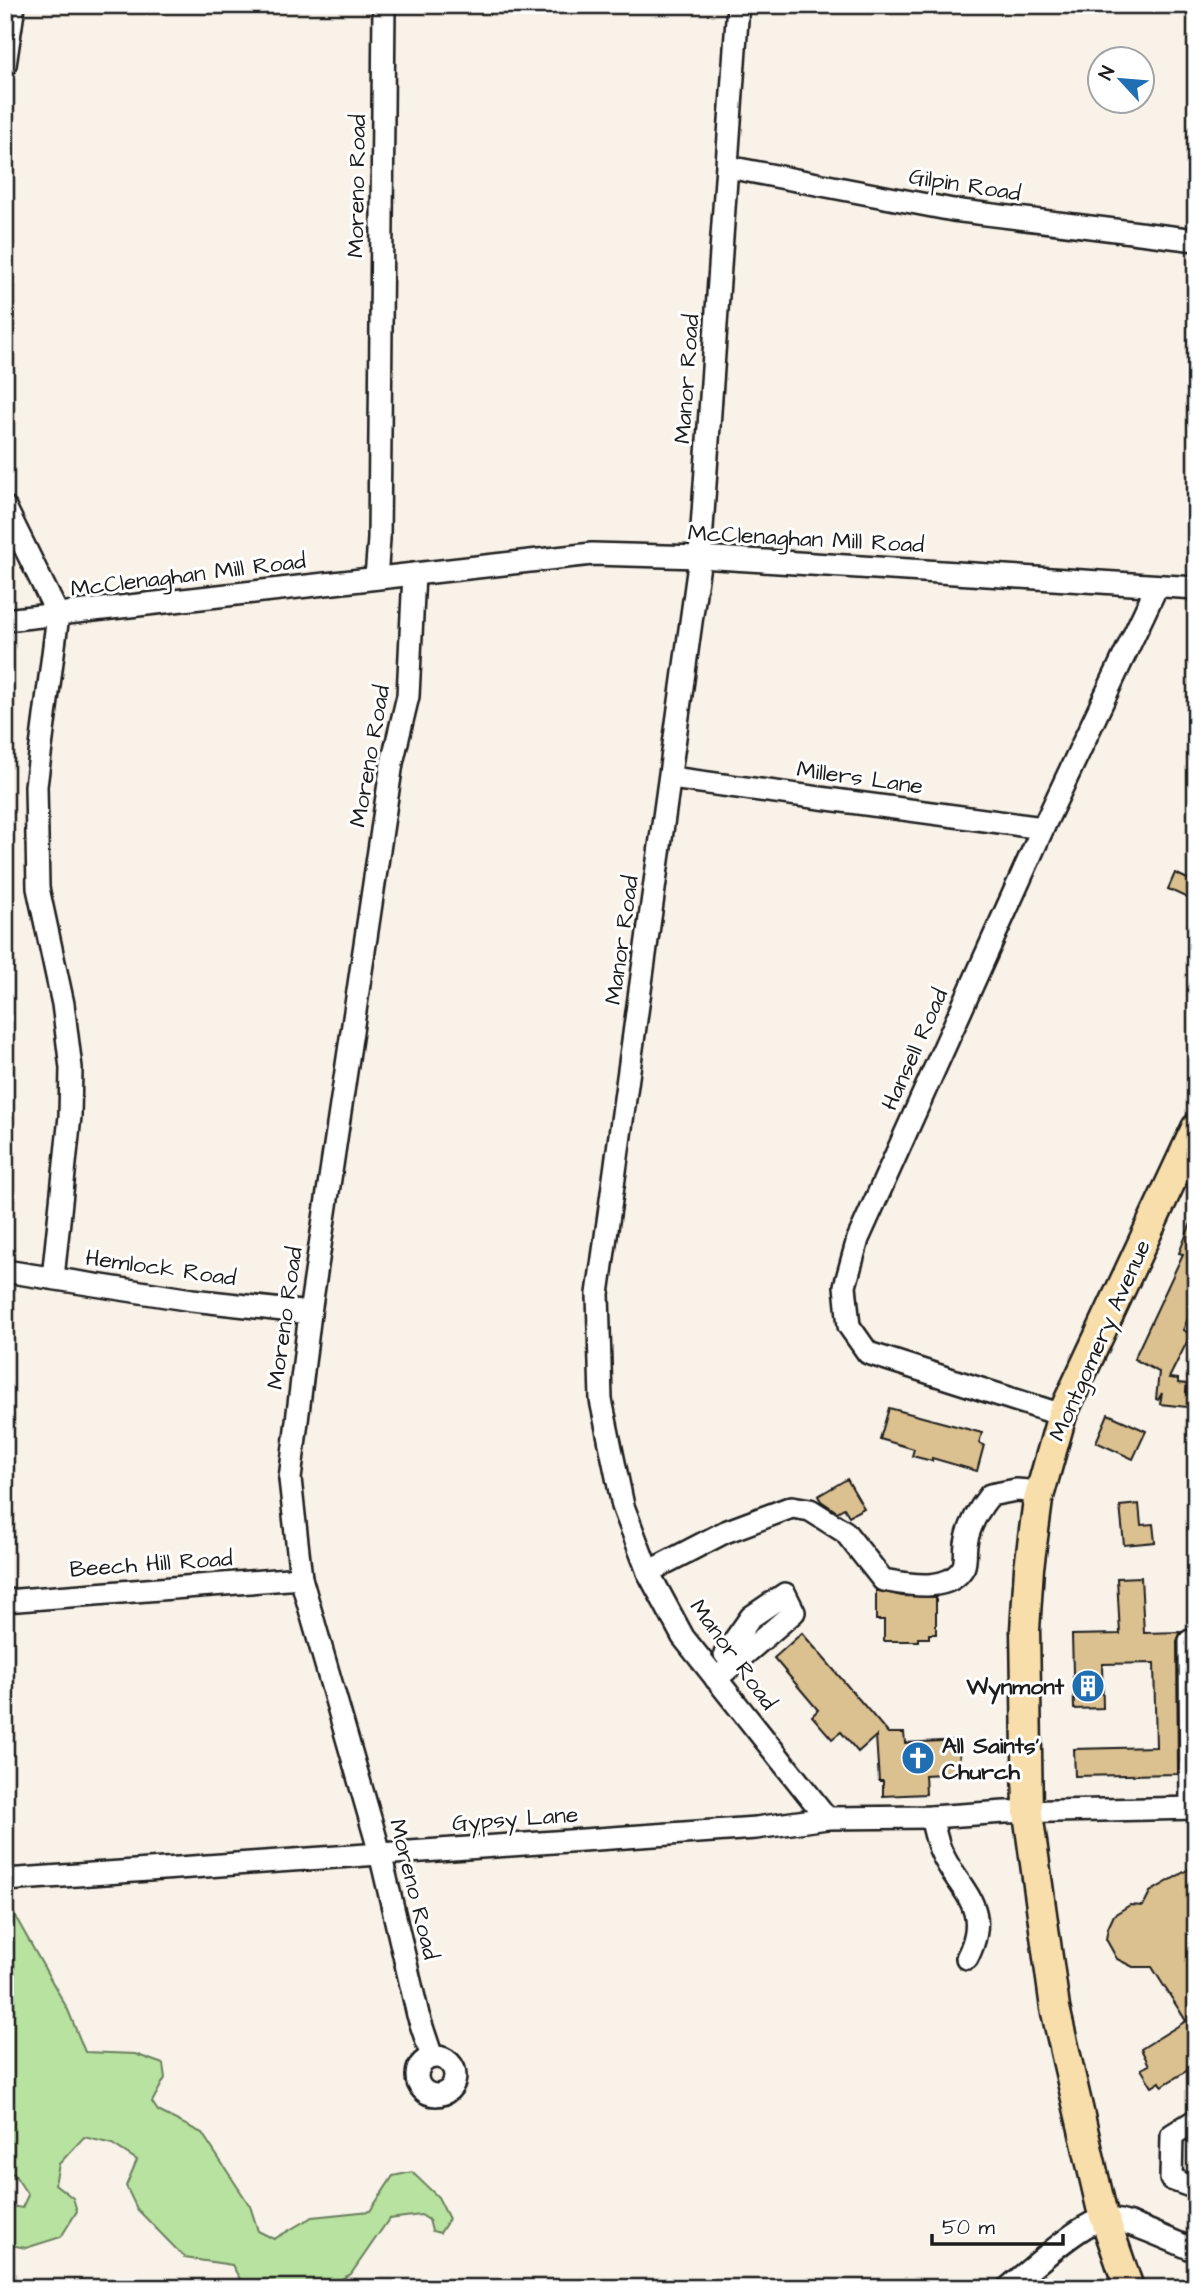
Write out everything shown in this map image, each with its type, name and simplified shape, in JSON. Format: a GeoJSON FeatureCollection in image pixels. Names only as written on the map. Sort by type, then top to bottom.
{"type":"FeatureCollection","features":[{"type":"Feature","properties":{"kind":"main road","name":"Montgomery Avenue"},"geometry":{"type":"LineString","coordinates":[[1129,2288],[1105,2219],[1055,2008],[1028,1813],[1025,1630],[1029,1568],[1041,1492],[1062,1415],[1187,1170],[1196,1128]]}},
{"type":"Feature","properties":{"kind":"street"},"geometry":{"type":"LineString","coordinates":[[5,65],[14,5]]}},
{"type":"Feature","properties":{"kind":"street","name":"Moreno Road"},"geometry":{"type":"LineString","coordinates":[[376,578],[379,539],[384,5]]}},
{"type":"Feature","properties":{"kind":"street","name":"Manor Road"},"geometry":{"type":"LineString","coordinates":[[738,5],[700,557],[598,1294],[601,1400],[623,1506],[648,1572],[683,1637],[827,1818]]}},
{"type":"Feature","properties":{"kind":"street","name":"Gilpin Road"},"geometry":{"type":"LineString","coordinates":[[728,167],[953,210],[1196,240]]}},
{"type":"Feature","properties":{"kind":"street"},"geometry":{"type":"LineString","coordinates":[[5,507],[58,615],[36,786],[38,888],[63,1004],[71,1068],[70,1116],[53,1278]]}},
{"type":"Feature","properties":{"kind":"street","name":"McClenaghan Mill Road"},"geometry":{"type":"LineString","coordinates":[[5,620],[592,555],[700,557],[1196,588]]}},
{"type":"Feature","properties":{"kind":"street","name":"Moreno Road"},"geometry":{"type":"LineString","coordinates":[[414,574],[408,696],[392,763],[310,1313],[290,1479],[301,1578],[380,1853],[418,2015],[432,2057]]}},
{"type":"Feature","properties":{"kind":"street","name":"Hansell Road"},"geometry":{"type":"LineString","coordinates":[[1062,1415],[868,1353],[849,1326],[845,1286],[858,1239],[1042,828],[1157,586]]}},
{"type":"Feature","properties":{"kind":"street","name":"Millers Lane"},"geometry":{"type":"LineString","coordinates":[[671,778],[1042,828]]}},
{"type":"Feature","properties":{"kind":"street","name":"Hemlock Road"},"geometry":{"type":"LineString","coordinates":[[5,1271],[192,1300],[310,1313]]}},
{"type":"Feature","properties":{"kind":"street"},"geometry":{"type":"LineString","coordinates":[[648,1572],[725,1532],[792,1507],[810,1510],[845,1532],[883,1580],[919,1586],[950,1581],[964,1566],[967,1541],[976,1513],[989,1495],[1016,1490],[1041,1492]]}},
{"type":"Feature","properties":{"kind":"street","name":"Beech Hill Road"},"geometry":{"type":"LineString","coordinates":[[5,1601],[301,1578]]}},
{"type":"Feature","properties":{"kind":"street"},"geometry":{"type":"LineString","coordinates":[[1191,1641],[1193,1808]]}},
{"type":"Feature","properties":{"kind":"street"},"geometry":{"type":"LineString","coordinates":[[716,1679],[733,1664]]}},
{"type":"Feature","properties":{"kind":"street","name":"Gypsy Lane"},"geometry":{"type":"LineString","coordinates":[[5,1881],[756,1828],[827,1818],[1193,1808]]}},
{"type":"Feature","properties":{"kind":"street"},"geometry":{"type":"LineString","coordinates":[[931,1817],[940,1850],[975,1906],[976,1940],[967,1958]]}},
{"type":"Feature","properties":{"kind":"street"},"geometry":{"type":"LineString","coordinates":[[1196,2120],[1172,2135],[1171,2179],[1196,2188]]}},
{"type":"Feature","properties":{"kind":"street"},"geometry":{"type":"LineString","coordinates":[[1008,2288],[1086,2226],[1105,2219],[1127,2223],[1196,2251]]}},
{"type":"Feature","properties":{"kind":"green space"},"geometry":{"type":"Polygon","coordinates":[[[5,1907],[10,1907],[68,2010],[85,2052],[135,2054],[163,2064],[165,2078],[152,2102],[158,2111],[202,2133],[250,2206],[258,2231],[274,2239],[312,2217],[370,2211],[393,2176],[412,2172],[438,2197],[449,2219],[440,2233],[432,2231],[429,2220],[421,2215],[389,2219],[351,2274],[325,2288],[245,2288],[232,2265],[185,2258],[137,2209],[126,2186],[137,2160],[112,2144],[84,2137],[59,2164],[55,2184],[73,2198],[77,2211],[61,2237],[26,2248],[5,2244],[5,2205],[22,2208],[28,2195],[14,2174],[5,2171],[5,1907]]]}},
{"type":"Feature","properties":{"kind":"building"},"geometry":{"type":"Polygon","coordinates":[[[1175,873],[1196,883],[1196,902],[1168,889],[1175,873]]]}},
{"type":"Feature","properties":{"kind":"building"},"geometry":{"type":"Polygon","coordinates":[[[1195,1213],[1196,1301],[1183,1330],[1191,1334],[1169,1378],[1187,1384],[1186,1392],[1196,1393],[1196,1408],[1160,1404],[1162,1393],[1158,1400],[1156,1399],[1159,1372],[1134,1359],[1183,1254],[1179,1253],[1195,1213]]]}},
{"type":"Feature","properties":{"kind":"building"},"geometry":{"type":"Polygon","coordinates":[[[889,1408],[982,1433],[979,1443],[984,1445],[977,1471],[932,1458],[932,1461],[912,1456],[914,1449],[880,1439],[889,1408]]]}},
{"type":"Feature","properties":{"kind":"building"},"geometry":{"type":"Polygon","coordinates":[[[1108,1414],[1146,1431],[1133,1459],[1096,1442],[1108,1414]]]}},
{"type":"Feature","properties":{"kind":"building"},"geometry":{"type":"Polygon","coordinates":[[[847,1479],[864,1508],[849,1516],[844,1508],[837,1512],[818,1496],[847,1479]]]}},
{"type":"Feature","properties":{"kind":"building"},"geometry":{"type":"Polygon","coordinates":[[[1139,1504],[1141,1525],[1153,1524],[1155,1542],[1124,1545],[1120,1506],[1139,1504]]]}},
{"type":"Feature","properties":{"kind":"building","name":"Wynmont"},"geometry":{"type":"Polygon","coordinates":[[[1141,1577],[1144,1633],[1181,1632],[1177,1641],[1178,1774],[1075,1776],[1074,1749],[1156,1747],[1154,1663],[1102,1664],[1103,1708],[1074,1709],[1072,1635],[1120,1634],[1117,1578],[1141,1577]]]}},
{"type":"Feature","properties":{"kind":"building"},"geometry":{"type":"Polygon","coordinates":[[[876,1590],[902,1596],[936,1597],[936,1634],[929,1634],[929,1638],[918,1638],[918,1641],[884,1641],[884,1620],[876,1620],[876,1590]]]}},
{"type":"Feature","properties":{"kind":"building"},"geometry":{"type":"Polygon","coordinates":[[[802,1633],[888,1733],[904,1733],[905,1743],[959,1740],[960,1773],[925,1775],[926,1794],[883,1796],[883,1781],[879,1781],[876,1736],[858,1752],[841,1732],[832,1739],[812,1716],[818,1710],[774,1658],[802,1633]]]}},
{"type":"Feature","properties":{"kind":"building"},"geometry":{"type":"Polygon","coordinates":[[[1196,1865],[1196,2065],[1162,2086],[1160,2082],[1152,2087],[1141,2069],[1149,2065],[1141,2049],[1186,2021],[1152,1967],[1133,1967],[1117,1959],[1106,1939],[1108,1928],[1114,1915],[1130,1905],[1143,1906],[1150,1892],[1196,1865]]]}},
{"type":"Feature","properties":{"kind":"place","name":"Wynmont"},"geometry":{"type":"Point","coordinates":[1088,1686]}},
{"type":"Feature","properties":{"kind":"place","name":"All Saints' Church"},"geometry":{"type":"Point","coordinates":[918,1758]}}]}
